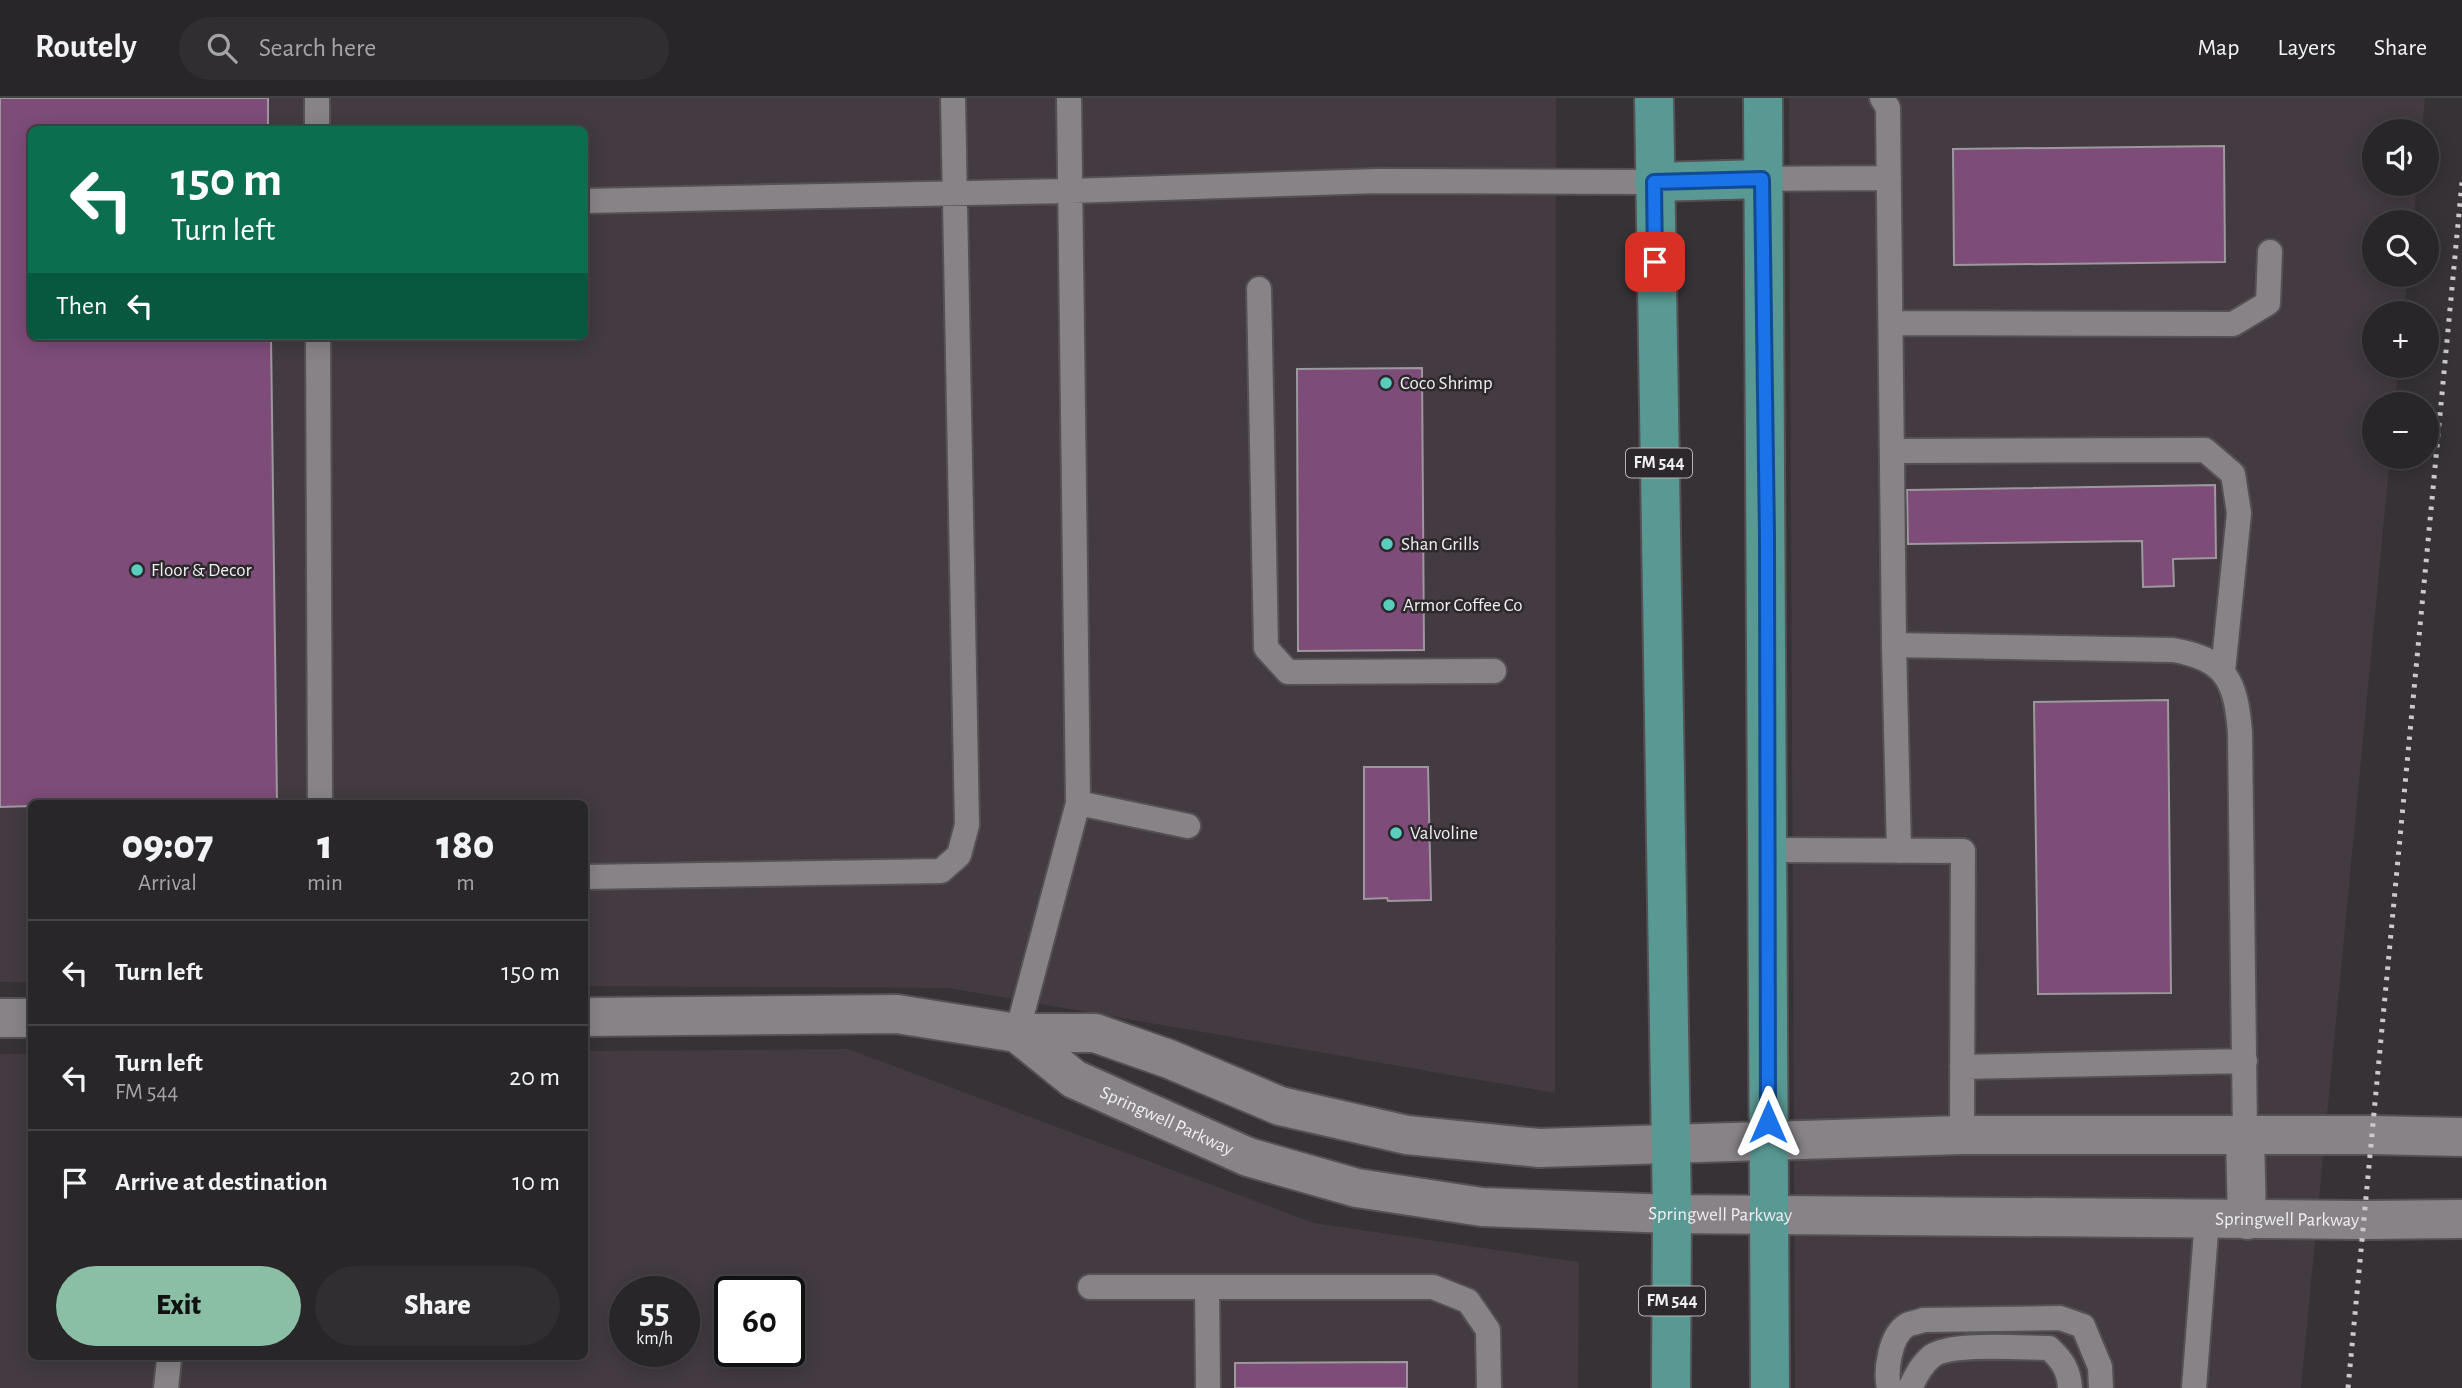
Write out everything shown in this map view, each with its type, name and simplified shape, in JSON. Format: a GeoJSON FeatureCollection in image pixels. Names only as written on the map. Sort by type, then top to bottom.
{"type":"FeatureCollection","features":[{"type":"Feature","properties":{"kind":"main road","name":"FM 544"},"geometry":{"type":"LineString","coordinates":[[1654,98],[1672,1214],[1671,1388]]}},
{"type":"Feature","properties":{"kind":"main road"},"geometry":{"type":"LineString","coordinates":[[1763,98],[1770,1388]]}},
{"type":"Feature","properties":{"kind":"main road"},"geometry":{"type":"LineString","coordinates":[[1654,182],[1762,179]]}},
{"type":"Feature","properties":{"kind":"street","name":"Springwell Parkway"},"geometry":{"type":"LineString","coordinates":[[588,1017],[897,1014],[1017,1033],[1095,1033],[1169,1059],[1279,1106],[1407,1135],[1539,1148],[1962,1135],[2462,1137]]}},
{"type":"Feature","properties":{"kind":"street"},"geometry":{"type":"LineString","coordinates":[[0,1018],[28,1018]]}},
{"type":"Feature","properties":{"kind":"street","name":"Springwell Parkway"},"geometry":{"type":"LineString","coordinates":[[1017,1033],[1074,1079],[1248,1157],[1357,1188],[1482,1207],[1672,1214],[2247,1220],[2462,1219]]}},
{"type":"Feature","properties":{"kind":"street"},"geometry":{"type":"LineString","coordinates":[[2245,1135],[2247,1220]]}},
{"type":"Feature","properties":{"kind":"lane"},"geometry":{"type":"LineString","coordinates":[[317,98],[317,126]]}},
{"type":"Feature","properties":{"kind":"lane"},"geometry":{"type":"LineString","coordinates":[[588,877],[941,872],[959,855],[967,825],[953,98]]}},
{"type":"Feature","properties":{"kind":"lane"},"geometry":{"type":"LineString","coordinates":[[1017,1033],[1078,803],[1069,98]]}},
{"type":"Feature","properties":{"kind":"lane"},"geometry":{"type":"LineString","coordinates":[[1882,98],[1888,108],[1899,851]]}},
{"type":"Feature","properties":{"kind":"lane"},"geometry":{"type":"LineString","coordinates":[[1762,179],[1889,178]]}},
{"type":"Feature","properties":{"kind":"lane"},"geometry":{"type":"LineString","coordinates":[[588,201],[954,194],[1378,181],[1654,182]]}},
{"type":"Feature","properties":{"kind":"lane"},"geometry":{"type":"LineString","coordinates":[[1892,323],[2233,324],[2268,303],[2270,252]]}},
{"type":"Feature","properties":{"kind":"lane"},"geometry":{"type":"LineString","coordinates":[[1259,289],[1266,648],[1288,672],[1494,671]]}},
{"type":"Feature","properties":{"kind":"lane"},"geometry":{"type":"LineString","coordinates":[[318,340],[320,800]]}},
{"type":"Feature","properties":{"kind":"lane"},"geometry":{"type":"LineString","coordinates":[[1892,451],[2205,450],[2233,474],[2239,513],[2223,671]]}},
{"type":"Feature","properties":{"kind":"lane"},"geometry":{"type":"LineString","coordinates":[[1894,645],[2173,650],[2197,654],[2223,671],[2234,690],[2240,733],[2245,1135]]}},
{"type":"Feature","properties":{"kind":"lane"},"geometry":{"type":"LineString","coordinates":[[1078,803],[1188,826]]}},
{"type":"Feature","properties":{"kind":"lane"},"geometry":{"type":"LineString","coordinates":[[1767,850],[1963,851],[1962,1135]]}},
{"type":"Feature","properties":{"kind":"lane"},"geometry":{"type":"LineString","coordinates":[[1962,1067],[2245,1061]]}},
{"type":"Feature","properties":{"kind":"lane"},"geometry":{"type":"LineString","coordinates":[[2194,1388],[2207,1219]]}},
{"type":"Feature","properties":{"kind":"lane"},"geometry":{"type":"LineString","coordinates":[[1090,1287],[1433,1287],[1468,1301],[1488,1330],[1489,1388]]}},
{"type":"Feature","properties":{"kind":"lane"},"geometry":{"type":"LineString","coordinates":[[1207,1287],[1208,1388]]}},
{"type":"Feature","properties":{"kind":"lane"},"geometry":{"type":"LineString","coordinates":[[1889,1388],[1887,1380],[1894,1342],[1906,1325],[1923,1321],[2060,1318],[2083,1326],[2100,1367],[2101,1388]]}},
{"type":"Feature","properties":{"kind":"lane"},"geometry":{"type":"LineString","coordinates":[[1910,1388],[1920,1368],[1934,1354],[1960,1348],[2049,1348],[2062,1360],[2070,1379],[2070,1388]]}},
{"type":"Feature","properties":{"kind":"lane"},"geometry":{"type":"LineString","coordinates":[[166,1388],[169,1360]]}},
{"type":"Feature","properties":{"kind":"shaded area"},"geometry":{"type":"Polygon","coordinates":[[[0,98],[1556,98],[1555,1093],[948,988],[588,986],[588,800],[28,800],[28,982],[0,982],[0,98]]]}},
{"type":"Feature","properties":{"kind":"shaded area"},"geometry":{"type":"Polygon","coordinates":[[[1789,98],[2425,98],[2423,119],[2362,119],[2362,196],[2416,196],[2414,210],[2362,210],[2362,287],[2407,287],[2405,301],[2362,301],[2362,378],[2398,378],[2396,392],[2362,392],[2362,469],[2389,469],[2301,1388],[1795,1388],[1789,98]]]}},
{"type":"Feature","properties":{"kind":"shaded area"},"geometry":{"type":"Polygon","coordinates":[[[848,1049],[1314,1223],[1579,1262],[1578,1388],[0,1388],[0,1054],[28,1054],[28,1360],[588,1360],[588,1051],[848,1049]]]}},
{"type":"Feature","properties":{"kind":"building","name":"Floor & Decor"},"geometry":{"type":"Polygon","coordinates":[[[0,98],[268,98],[268,126],[28,126],[28,340],[271,340],[277,800],[28,800],[28,806],[0,807],[0,98]]]}},
{"type":"Feature","properties":{"kind":"building"},"geometry":{"type":"Polygon","coordinates":[[[2224,146],[2225,262],[1954,265],[1953,149],[2224,146]]]}},
{"type":"Feature","properties":{"kind":"building"},"geometry":{"type":"Polygon","coordinates":[[[1422,368],[1424,650],[1298,651],[1297,369],[1422,368]]]}},
{"type":"Feature","properties":{"kind":"building"},"geometry":{"type":"Polygon","coordinates":[[[2215,485],[2216,558],[2173,559],[2174,586],[2143,587],[2142,541],[1908,544],[1907,490],[2215,485]]]}},
{"type":"Feature","properties":{"kind":"building"},"geometry":{"type":"Polygon","coordinates":[[[2168,700],[2171,993],[2038,994],[2034,702],[2168,700]]]}},
{"type":"Feature","properties":{"kind":"building","name":"Valvoline"},"geometry":{"type":"Polygon","coordinates":[[[1364,767],[1428,767],[1431,900],[1364,899],[1364,767]]]}},
{"type":"Feature","properties":{"kind":"building"},"geometry":{"type":"Polygon","coordinates":[[[1407,1362],[1407,1388],[1235,1388],[1235,1363],[1407,1362]]]}},
{"type":"Feature","properties":{"kind":"railway"},"geometry":{"type":"LineString","coordinates":[[2348,1388],[2462,182]]}},
{"type":"Feature","properties":{"kind":"place","name":"Coco Shrimp"},"geometry":{"type":"Point","coordinates":[1386,383]}},
{"type":"Feature","properties":{"kind":"place","name":"Shan Grills"},"geometry":{"type":"Point","coordinates":[1387,544]}},
{"type":"Feature","properties":{"kind":"place","name":"Floor & Decor"},"geometry":{"type":"Point","coordinates":[137,570]}},
{"type":"Feature","properties":{"kind":"place","name":"Armor Coffee Co"},"geometry":{"type":"Point","coordinates":[1389,605]}},
{"type":"Feature","properties":{"kind":"place","name":"Valvoline"},"geometry":{"type":"Point","coordinates":[1396,833]}},
{"type":"Feature","properties":{"kind":"route"},"geometry":{"type":"LineString","coordinates":[[1655,262],[1654,182],[1762,179],[1767,536],[1768,1122]]}}]}
